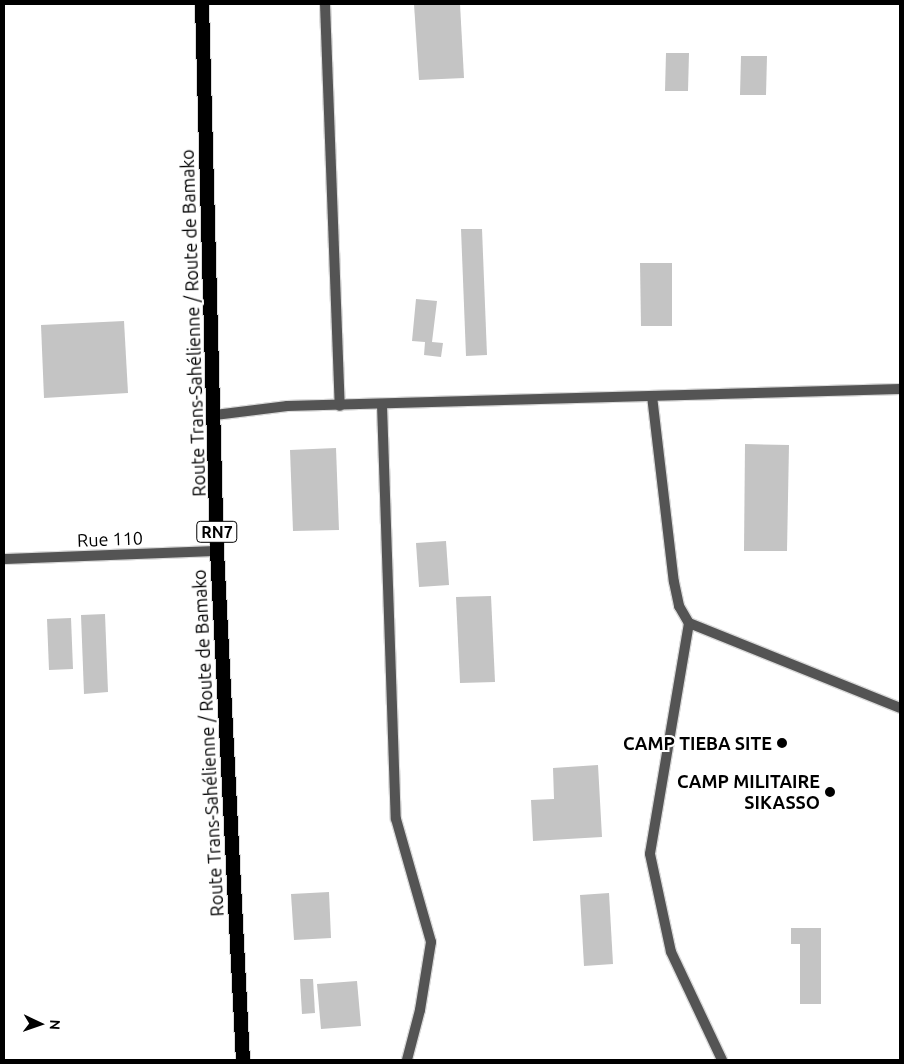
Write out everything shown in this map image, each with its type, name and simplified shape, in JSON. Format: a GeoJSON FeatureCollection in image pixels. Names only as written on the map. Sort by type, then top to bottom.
{"type":"FeatureCollection","features":[{"type":"Feature","properties":{"kind":"highway","name":"Route Trans-Sahélienne / Route de Bamako"},"geometry":{"type":"LineString","coordinates":[[202,4],[215,415],[217,551],[243,1060]]}},
{"type":"Feature","properties":{"kind":"street"},"geometry":{"type":"LineString","coordinates":[[324,4],[340,406]]}},
{"type":"Feature","properties":{"kind":"street"},"geometry":{"type":"LineString","coordinates":[[215,415],[287,406],[382,405],[900,389]]}},
{"type":"Feature","properties":{"kind":"street"},"geometry":{"type":"LineString","coordinates":[[652,396],[674,582],[679,606],[689,623],[900,708]]}},
{"type":"Feature","properties":{"kind":"street"},"geometry":{"type":"LineString","coordinates":[[382,405],[396,819],[431,942],[420,1010],[407,1060]]}},
{"type":"Feature","properties":{"kind":"street","name":"Rue 110"},"geometry":{"type":"LineString","coordinates":[[4,559],[217,551]]}},
{"type":"Feature","properties":{"kind":"street"},"geometry":{"type":"LineString","coordinates":[[689,623],[650,854],[671,952],[722,1060]]}},
{"type":"Feature","properties":{"kind":"building"},"geometry":{"type":"Polygon","coordinates":[[[414,4],[460,4],[464,78],[419,80],[414,4]]]}},
{"type":"Feature","properties":{"kind":"building"},"geometry":{"type":"Polygon","coordinates":[[[666,53],[689,53],[688,91],[665,91],[666,53]]]}},
{"type":"Feature","properties":{"kind":"building"},"geometry":{"type":"Polygon","coordinates":[[[741,56],[767,56],[766,95],[740,95],[741,56]]]}},
{"type":"Feature","properties":{"kind":"building"},"geometry":{"type":"Polygon","coordinates":[[[461,229],[482,229],[487,355],[466,356],[461,229]]]}},
{"type":"Feature","properties":{"kind":"building"},"geometry":{"type":"Polygon","coordinates":[[[640,263],[672,263],[672,326],[641,326],[640,263]]]}},
{"type":"Feature","properties":{"kind":"building"},"geometry":{"type":"Polygon","coordinates":[[[416,299],[437,301],[432,342],[443,343],[441,357],[424,355],[425,342],[412,341],[416,299]]]}},
{"type":"Feature","properties":{"kind":"building"},"geometry":{"type":"Polygon","coordinates":[[[124,321],[128,393],[44,398],[41,325],[124,321]]]}},
{"type":"Feature","properties":{"kind":"building"},"geometry":{"type":"Polygon","coordinates":[[[745,444],[789,445],[787,551],[744,551],[745,444]]]}},
{"type":"Feature","properties":{"kind":"building"},"geometry":{"type":"Polygon","coordinates":[[[336,448],[339,530],[293,531],[290,450],[336,448]]]}},
{"type":"Feature","properties":{"kind":"building"},"geometry":{"type":"Polygon","coordinates":[[[446,541],[449,585],[419,587],[416,543],[446,541]]]}},
{"type":"Feature","properties":{"kind":"building"},"geometry":{"type":"Polygon","coordinates":[[[491,596],[495,682],[460,683],[456,597],[491,596]]]}},
{"type":"Feature","properties":{"kind":"building"},"geometry":{"type":"Polygon","coordinates":[[[105,614],[108,692],[84,694],[81,615],[105,614]]]}},
{"type":"Feature","properties":{"kind":"building"},"geometry":{"type":"Polygon","coordinates":[[[71,618],[73,669],[49,670],[47,619],[71,618]]]}},
{"type":"Feature","properties":{"kind":"building"},"geometry":{"type":"Polygon","coordinates":[[[598,765],[602,837],[533,841],[531,800],[554,799],[553,768],[598,765]]]}},
{"type":"Feature","properties":{"kind":"building"},"geometry":{"type":"Polygon","coordinates":[[[329,892],[331,938],[294,940],[291,894],[329,892]]]}},
{"type":"Feature","properties":{"kind":"building"},"geometry":{"type":"Polygon","coordinates":[[[609,893],[613,964],[584,966],[580,895],[609,893]]]}},
{"type":"Feature","properties":{"kind":"building"},"geometry":{"type":"Polygon","coordinates":[[[791,928],[821,928],[821,1004],[800,1004],[800,944],[791,944],[791,928]]]}},
{"type":"Feature","properties":{"kind":"building"},"geometry":{"type":"Polygon","coordinates":[[[300,979],[313,979],[315,1013],[302,1014],[300,979]]]}},
{"type":"Feature","properties":{"kind":"building"},"geometry":{"type":"Polygon","coordinates":[[[357,981],[361,1026],[321,1029],[317,984],[357,981]]]}},
{"type":"Feature","properties":{"kind":"place","name":"CAMP TIEBA SITE"},"geometry":{"type":"Point","coordinates":[782,743]}},
{"type":"Feature","properties":{"kind":"place","name":"CAMP MILITAIRE SIKASSO"},"geometry":{"type":"Point","coordinates":[830,792]}}]}
